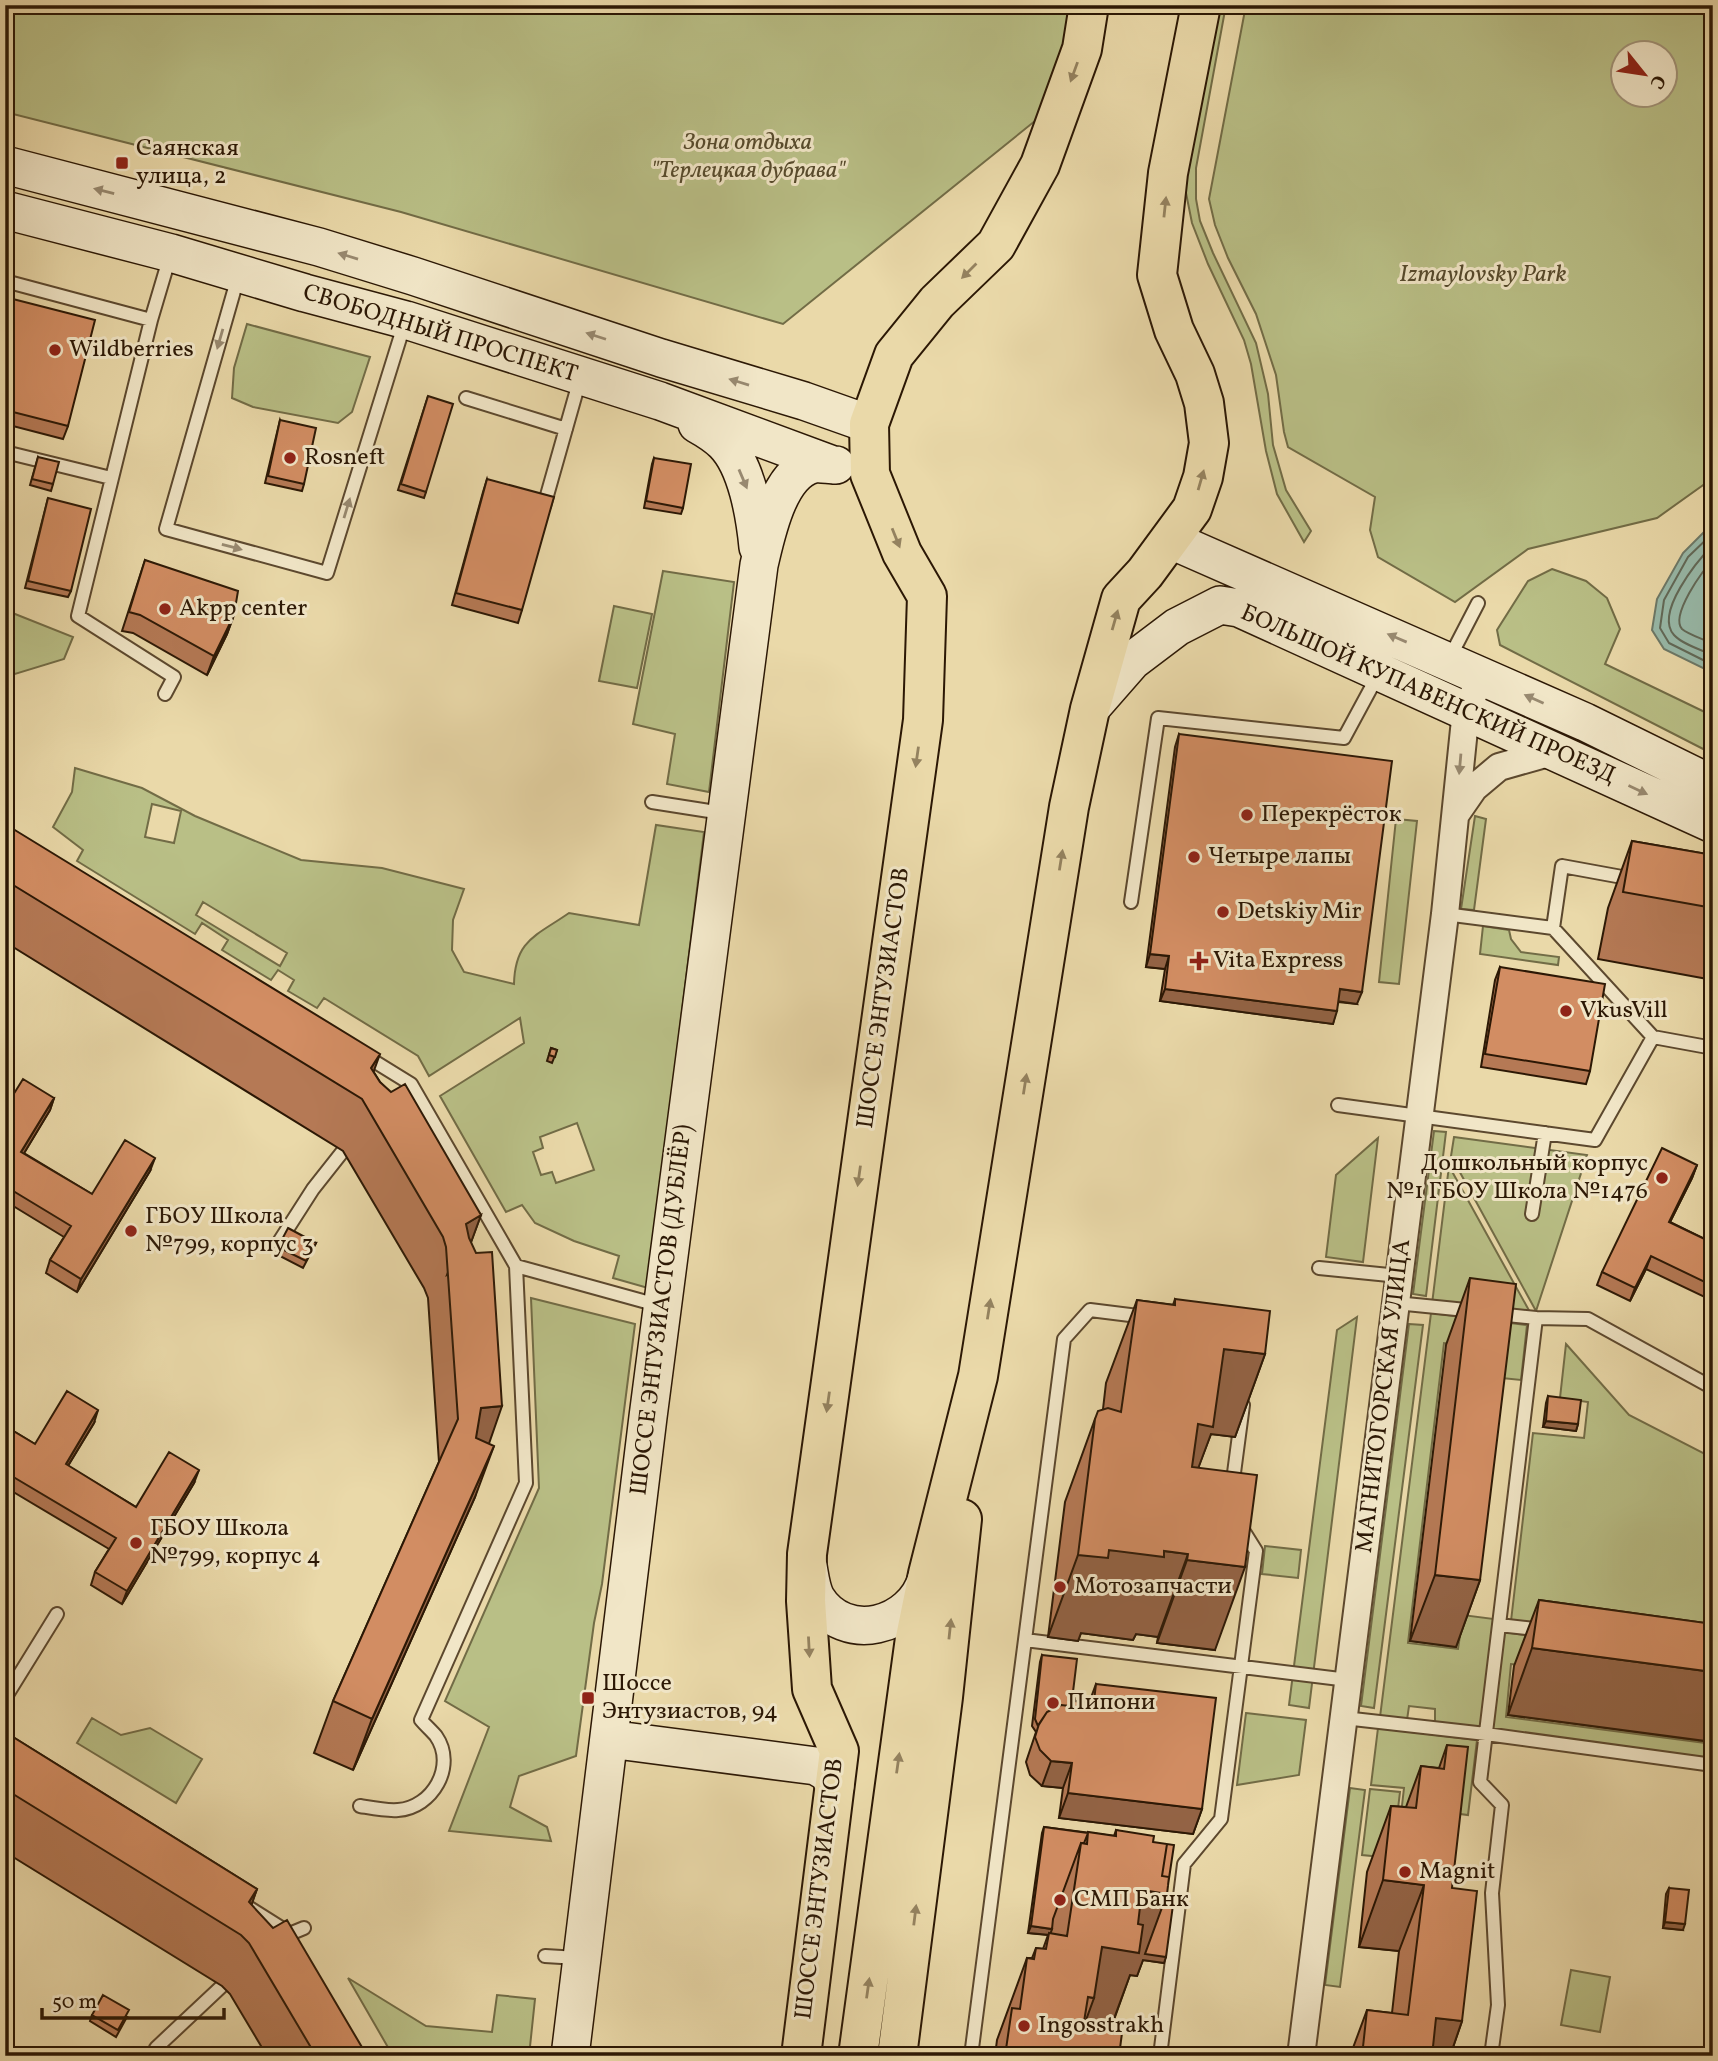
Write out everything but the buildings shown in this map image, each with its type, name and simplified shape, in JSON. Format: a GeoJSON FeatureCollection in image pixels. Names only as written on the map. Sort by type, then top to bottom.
{"type":"FeatureCollection","features":[{"type":"Feature","properties":{"kind":"main road","name":"ШОССЕ ЭНТУЗИАСТОВ"},"geometry":{"type":"LineString","coordinates":[[801,2056],[830,1768],[812,1689],[806,1601],[807,1554],[923,720],[927,596],[853,470],[894,355],[937,302],[996,245],[1040,165],[1082,49],[1089,5]]}},
{"type":"Feature","properties":{"kind":"main road"},"geometry":{"type":"LineString","coordinates":[[897,2056],[943,1697],[978,1376],[1067,820],[1090,709],[1121,599],[1171,540],[1192,509],[1203,477],[1209,443],[1201,393],[1174,330],[1157,275],[1168,173],[1201,5]]}},
{"type":"Feature","properties":{"kind":"main road","name":"СВОБОДНЫЙ ПРОСПЕКТ"},"geometry":{"type":"LineString","coordinates":[[5,165],[319,247],[869,424]]}},
{"type":"Feature","properties":{"kind":"main road","name":"СВОБОДНЫЙ ПРОСПЕКТ"},"geometry":{"type":"LineString","coordinates":[[5,210],[171,253],[406,320],[660,401],[853,470]]}},
{"type":"Feature","properties":{"kind":"main road","name":"ШОССЕ ЭНТУЗИАСТОВ (ДУБЛЁР)"},"geometry":{"type":"LineString","coordinates":[[660,401],[709,431],[724,442],[731,452],[752,499],[759,565]]}},
{"type":"Feature","properties":{"kind":"main road","name":"ШОССЕ ЭНТУЗИАСТОВ (ДУБЛЁР)"},"geometry":{"type":"LineString","coordinates":[[570,2056],[759,565],[773,511],[791,481],[804,468],[816,464],[853,470]]}},
{"type":"Feature","properties":{"kind":"main road","name":"БОЛЬШОЙ КУПАВЕНСКИЙ ПРОЕЗД"},"geometry":{"type":"LineString","coordinates":[[1171,540],[1449,660],[1585,722],[1713,785]]}},
{"type":"Feature","properties":{"kind":"main road","name":"БОЛЬШОЙ КУПАВЕНСКИЙ ПРОЕЗД"},"geometry":{"type":"LineString","coordinates":[[1090,709],[1132,661],[1177,626],[1220,605],[1239,608],[1713,824]]}},
{"type":"Feature","properties":{"kind":"main road"},"geometry":{"type":"LineString","coordinates":[[807,1554],[811,1585],[816,1597],[831,1613],[851,1623],[873,1625],[894,1620],[907,1612],[924,1588],[978,1376]]}},
{"type":"Feature","properties":{"kind":"main road"},"geometry":{"type":"LineString","coordinates":[[859,2056],[915,1638],[928,1574]]}},
{"type":"Feature","properties":{"kind":"main road"},"geometry":{"type":"LineString","coordinates":[[609,1739],[830,1768]]}},
{"type":"Feature","properties":{"kind":"street"},"geometry":{"type":"LineString","coordinates":[[1455,816],[1466,710],[1482,676]]}},
{"type":"Feature","properties":{"kind":"street","name":"МАГНИТОГОРСКАЯ УЛИЦА"},"geometry":{"type":"LineString","coordinates":[[1301,2056],[1446,914],[1455,816],[1474,788],[1499,767],[1552,752]]}},
{"type":"Feature","properties":{"kind":"lane"},"geometry":{"type":"LineString","coordinates":[[164,694],[174,677],[78,616],[151,320],[171,253]]}},
{"type":"Feature","properties":{"kind":"lane"},"geometry":{"type":"LineString","coordinates":[[239,273],[166,529],[180,533],[327,573],[406,320]]}},
{"type":"Feature","properties":{"kind":"lane"},"geometry":{"type":"LineString","coordinates":[[5,281],[151,320]]}},
{"type":"Feature","properties":{"kind":"lane"},"geometry":{"type":"LineString","coordinates":[[544,506],[582,376]]}},
{"type":"Feature","properties":{"kind":"lane"},"geometry":{"type":"LineString","coordinates":[[466,398],[566,429]]}},
{"type":"Feature","properties":{"kind":"lane"},"geometry":{"type":"LineString","coordinates":[[6,455],[111,478]]}},
{"type":"Feature","properties":{"kind":"lane"},"geometry":{"type":"LineString","coordinates":[[1449,660],[1478,603]]}},
{"type":"Feature","properties":{"kind":"lane"},"geometry":{"type":"LineString","coordinates":[[1131,902],[1158,718],[1344,738],[1379,671]]}},
{"type":"Feature","properties":{"kind":"lane"},"geometry":{"type":"LineString","coordinates":[[652,802],[726,814]]}},
{"type":"Feature","properties":{"kind":"lane"},"geometry":{"type":"LineString","coordinates":[[1553,928],[1562,866],[1649,882]]}},
{"type":"Feature","properties":{"kind":"lane"},"geometry":{"type":"LineString","coordinates":[[1446,914],[1553,928],[1653,1037],[1713,1048]]}},
{"type":"Feature","properties":{"kind":"lane"},"geometry":{"type":"LineString","coordinates":[[1338,1105],[1595,1140],[1653,1037]]}},
{"type":"Feature","properties":{"kind":"lane"},"geometry":{"type":"LineString","coordinates":[[352,1048],[411,1084],[516,1266],[526,1483],[421,1720],[438,1738],[444,1758],[441,1779],[425,1800],[400,1811],[360,1806]]}},
{"type":"Feature","properties":{"kind":"lane"},"geometry":{"type":"LineString","coordinates":[[401,1094],[411,1084]]}},
{"type":"Feature","properties":{"kind":"lane"},"geometry":{"type":"LineString","coordinates":[[1532,1214],[1545,1133]]}},
{"type":"Feature","properties":{"kind":"lane"},"geometry":{"type":"LineString","coordinates":[[279,1242],[313,1189],[343,1151]]}},
{"type":"Feature","properties":{"kind":"lane"},"geometry":{"type":"LineString","coordinates":[[516,1266],[663,1306]]}},
{"type":"Feature","properties":{"kind":"lane"},"geometry":{"type":"LineString","coordinates":[[1320,1268],[1399,1276]]}},
{"type":"Feature","properties":{"kind":"lane"},"geometry":{"type":"LineString","coordinates":[[1396,1303],[1536,1318],[1588,1319],[1713,1388]]}},
{"type":"Feature","properties":{"kind":"lane"},"geometry":{"type":"LineString","coordinates":[[971,2056],[1063,1339],[1090,1310],[1157,1319]]}},
{"type":"Feature","properties":{"kind":"lane"},"geometry":{"type":"LineString","coordinates":[[1491,2056],[1498,2005],[1492,1893],[1502,1805],[1480,1782],[1536,1318]]}},
{"type":"Feature","properties":{"kind":"lane"},"geometry":{"type":"LineString","coordinates":[[1231,1496],[1245,1394]]}},
{"type":"Feature","properties":{"kind":"lane"},"geometry":{"type":"LineString","coordinates":[[1160,2056],[1184,1864],[1221,1819],[1256,1551],[1236,1520]]}},
{"type":"Feature","properties":{"kind":"lane"},"geometry":{"type":"LineString","coordinates":[[5,1698],[57,1614]]}},
{"type":"Feature","properties":{"kind":"lane"},"geometry":{"type":"LineString","coordinates":[[1499,1625],[1553,1632]]}},
{"type":"Feature","properties":{"kind":"lane"},"geometry":{"type":"LineString","coordinates":[[1025,1640],[1348,1680]]}},
{"type":"Feature","properties":{"kind":"lane"},"geometry":{"type":"LineString","coordinates":[[1344,1718],[1713,1765]]}},
{"type":"Feature","properties":{"kind":"lane"},"geometry":{"type":"LineString","coordinates":[[232,1897],[282,1934],[294,1947]]}},
{"type":"Feature","properties":{"kind":"lane"},"geometry":{"type":"LineString","coordinates":[[282,1934],[303,1928]]}},
{"type":"Feature","properties":{"kind":"lane"},"geometry":{"type":"LineString","coordinates":[[545,1956],[582,1959]]}},
{"type":"Feature","properties":{"kind":"lane"},"geometry":{"type":"LineString","coordinates":[[156,2048],[222,1986]]}},
{"type":"Feature","properties":{"kind":"green space","name":"Зона отдыха \"Терлецкая дубрава\""},"geometry":{"type":"Polygon","coordinates":[[[5,5],[1074,5],[1064,53],[1035,121],[783,324],[401,212],[5,112],[5,5]]]}},
{"type":"Feature","properties":{"kind":"green space"},"geometry":{"type":"Polygon","coordinates":[[[1221,5],[1226,5],[1196,168],[1196,199],[1200,221],[1213,253],[1256,343],[1268,394],[1273,445],[1286,490],[1311,531],[1304,542],[1277,494],[1244,340],[1192,223],[1185,188],[1188,140],[1210,33],[1221,5]]]}},
{"type":"Feature","properties":{"kind":"green space","name":"Izmaylovsky Park"},"geometry":{"type":"Polygon","coordinates":[[[1246,5],[1713,5],[1713,478],[1657,518],[1528,549],[1455,602],[1378,557],[1370,530],[1375,497],[1288,447],[1276,375],[1256,314],[1215,225],[1209,199],[1246,5]]]}},
{"type":"Feature","properties":{"kind":"green space"},"geometry":{"type":"Polygon","coordinates":[[[247,324],[370,357],[352,412],[338,423],[253,407],[232,398],[234,368],[247,324]]]}},
{"type":"Feature","properties":{"kind":"green space"},"geometry":{"type":"Polygon","coordinates":[[[1552,569],[1586,581],[1607,598],[1620,629],[1605,664],[1713,716],[1713,754],[1500,645],[1497,630],[1528,581],[1552,569]]]}},
{"type":"Feature","properties":{"kind":"green space"},"geometry":{"type":"Polygon","coordinates":[[[663,571],[734,582],[709,792],[667,784],[675,734],[633,724],[663,571]]]}},
{"type":"Feature","properties":{"kind":"green space"},"geometry":{"type":"Polygon","coordinates":[[[614,606],[652,614],[637,688],[599,681],[614,606]]]}},
{"type":"Feature","properties":{"kind":"green space"},"geometry":{"type":"Polygon","coordinates":[[[5,610],[73,637],[64,659],[15,674],[5,665],[5,610]]]}},
{"type":"Feature","properties":{"kind":"green space"},"geometry":{"type":"Polygon","coordinates":[[[75,768],[142,788],[195,816],[301,860],[382,868],[464,889],[453,920],[452,950],[464,972],[514,984],[515,969],[523,948],[537,934],[569,913],[639,925],[656,825],[704,832],[648,1288],[613,1278],[619,1256],[574,1241],[535,1223],[522,1205],[506,1212],[440,1096],[524,1043],[520,1018],[429,1076],[418,1056],[324,998],[317,1008],[288,991],[294,980],[278,970],[271,980],[222,950],[228,940],[202,923],[195,934],[77,861],[83,850],[53,827],[72,792],[75,768]],[[152,804],[145,837],[174,843],[181,811],[152,804]],[[203,902],[196,915],[280,966],[287,953],[203,902]],[[577,1123],[540,1137],[543,1148],[533,1152],[541,1175],[552,1172],[556,1183],[594,1170],[577,1123]]]}},
{"type":"Feature","properties":{"kind":"green space"},"geometry":{"type":"Polygon","coordinates":[[[1475,816],[1486,819],[1474,910],[1461,909],[1475,816]]]}},
{"type":"Feature","properties":{"kind":"green space"},"geometry":{"type":"Polygon","coordinates":[[[1396,819],[1417,821],[1399,984],[1379,982],[1396,819]]]}},
{"type":"Feature","properties":{"kind":"green space"},"geometry":{"type":"Polygon","coordinates":[[[1483,926],[1509,930],[1511,939],[1521,952],[1559,957],[1558,965],[1480,954],[1483,926]]]}},
{"type":"Feature","properties":{"kind":"green space"},"geometry":{"type":"Polygon","coordinates":[[[1434,1131],[1446,1132],[1426,1296],[1413,1294],[1434,1131]]]}},
{"type":"Feature","properties":{"kind":"green space"},"geometry":{"type":"Polygon","coordinates":[[[1454,1137],[1587,1155],[1536,1311],[1451,1156],[1454,1137]]]}},
{"type":"Feature","properties":{"kind":"green space"},"geometry":{"type":"Polygon","coordinates":[[[1378,1138],[1363,1262],[1326,1257],[1336,1175],[1378,1138]]]}},
{"type":"Feature","properties":{"kind":"green space"},"geometry":{"type":"Polygon","coordinates":[[[1449,1166],[1531,1314],[1432,1304],[1449,1166]]]}},
{"type":"Feature","properties":{"kind":"green space"},"geometry":{"type":"Polygon","coordinates":[[[531,1298],[635,1324],[602,1584],[576,1756],[519,1776],[510,1807],[547,1827],[551,1841],[449,1831],[489,1727],[445,1701],[539,1488],[531,1298]]]}},
{"type":"Feature","properties":{"kind":"green space"},"geometry":{"type":"Polygon","coordinates":[[[1431,1313],[1527,1325],[1521,1380],[1492,1377],[1494,1349],[1444,1343],[1408,1643],[1458,1649],[1463,1615],[1494,1619],[1480,1729],[1435,1723],[1435,1709],[1409,1706],[1407,1720],[1380,1717],[1431,1313]]]}},
{"type":"Feature","properties":{"kind":"green space"},"geometry":{"type":"Polygon","coordinates":[[[1357,1317],[1309,1708],[1289,1705],[1337,1330],[1357,1317]]]}},
{"type":"Feature","properties":{"kind":"green space"},"geometry":{"type":"Polygon","coordinates":[[[1409,1324],[1423,1325],[1374,1708],[1361,1706],[1409,1324]]]}},
{"type":"Feature","properties":{"kind":"green space"},"geometry":{"type":"Polygon","coordinates":[[[1566,1344],[1629,1415],[1713,1458],[1713,1645],[1511,1621],[1533,1433],[1584,1438],[1588,1402],[1560,1398],[1566,1344]]]}},
{"type":"Feature","properties":{"kind":"green space"},"geometry":{"type":"Polygon","coordinates":[[[1265,1546],[1301,1550],[1298,1578],[1262,1574],[1265,1546]]]}},
{"type":"Feature","properties":{"kind":"green space"},"geometry":{"type":"Polygon","coordinates":[[[1504,1632],[1558,1640],[1555,1668],[1511,1664],[1506,1717],[1713,1744],[1713,1760],[1490,1731],[1504,1632]]]}},
{"type":"Feature","properties":{"kind":"green space"},"geometry":{"type":"Polygon","coordinates":[[[1246,1713],[1306,1720],[1299,1775],[1237,1785],[1246,1713]]]}},
{"type":"Feature","properties":{"kind":"green space"},"geometry":{"type":"Polygon","coordinates":[[[92,1718],[121,1735],[150,1728],[202,1759],[176,1803],[77,1743],[92,1718]]]}},
{"type":"Feature","properties":{"kind":"green space"},"geometry":{"type":"Polygon","coordinates":[[[1378,1728],[1477,1740],[1468,1815],[1423,1809],[1399,1832],[1404,1788],[1371,1785],[1378,1728]]]}},
{"type":"Feature","properties":{"kind":"green space"},"geometry":{"type":"Polygon","coordinates":[[[1350,1788],[1365,1790],[1340,1987],[1325,1985],[1350,1788]]]}},
{"type":"Feature","properties":{"kind":"green space"},"geometry":{"type":"Polygon","coordinates":[[[1370,1789],[1400,1792],[1392,1858],[1362,1855],[1370,1789]]]}},
{"type":"Feature","properties":{"kind":"green space"},"geometry":{"type":"Polygon","coordinates":[[[1571,1970],[1610,1977],[1600,2032],[1561,2025],[1571,1970]]]}},
{"type":"Feature","properties":{"kind":"green space"},"geometry":{"type":"Polygon","coordinates":[[[348,1978],[426,2026],[492,2032],[497,1995],[535,1999],[529,2056],[393,2056],[348,1978]]]}},
{"type":"Feature","properties":{"kind":"water"},"geometry":{"type":"Polygon","coordinates":[[[1713,523],[1713,673],[1664,649],[1652,630],[1657,599],[1683,553],[1713,523]]]}},
{"type":"Feature","properties":{"kind":"place","name":"Саянская улица, 2"},"geometry":{"type":"Point","coordinates":[122,163]}},
{"type":"Feature","properties":{"kind":"place","name":"Wildberries"},"geometry":{"type":"Point","coordinates":[55,350]}},
{"type":"Feature","properties":{"kind":"place","name":"Rosneft"},"geometry":{"type":"Point","coordinates":[290,458]}},
{"type":"Feature","properties":{"kind":"place","name":"Akpp center"},"geometry":{"type":"Point","coordinates":[165,609]}},
{"type":"Feature","properties":{"kind":"place","name":"Перекрёсток"},"geometry":{"type":"Point","coordinates":[1247,815]}},
{"type":"Feature","properties":{"kind":"place","name":"Четыре лапы"},"geometry":{"type":"Point","coordinates":[1194,857]}},
{"type":"Feature","properties":{"kind":"place","name":"Detskiy Mir"},"geometry":{"type":"Point","coordinates":[1223,912]}},
{"type":"Feature","properties":{"kind":"place","name":"Vita Express"},"geometry":{"type":"Point","coordinates":[1199,961]}},
{"type":"Feature","properties":{"kind":"place","name":"VkusVill"},"geometry":{"type":"Point","coordinates":[1566,1011]}},
{"type":"Feature","properties":{"kind":"place","name":"Дошкольный корпус №1 ГБОУ Школа №1476"},"geometry":{"type":"Point","coordinates":[1662,1178]}},
{"type":"Feature","properties":{"kind":"place","name":"ГБОУ Школа №799, корпус 3"},"geometry":{"type":"Point","coordinates":[131,1231]}},
{"type":"Feature","properties":{"kind":"place","name":"ГБОУ Школа №799, корпус 4"},"geometry":{"type":"Point","coordinates":[136,1543]}},
{"type":"Feature","properties":{"kind":"place","name":"Мотозапчасти"},"geometry":{"type":"Point","coordinates":[1060,1587]}},
{"type":"Feature","properties":{"kind":"place","name":"Шоссе Энтузиастов, 94"},"geometry":{"type":"Point","coordinates":[588,1698]}},
{"type":"Feature","properties":{"kind":"place","name":"Пипони"},"geometry":{"type":"Point","coordinates":[1053,1703]}},
{"type":"Feature","properties":{"kind":"place","name":"Magnit"},"geometry":{"type":"Point","coordinates":[1405,1872]}},
{"type":"Feature","properties":{"kind":"place","name":"СМП Банк"},"geometry":{"type":"Point","coordinates":[1060,1900]}},
{"type":"Feature","properties":{"kind":"place","name":"Ingosstrakh"},"geometry":{"type":"Point","coordinates":[1024,2026]}}]}
